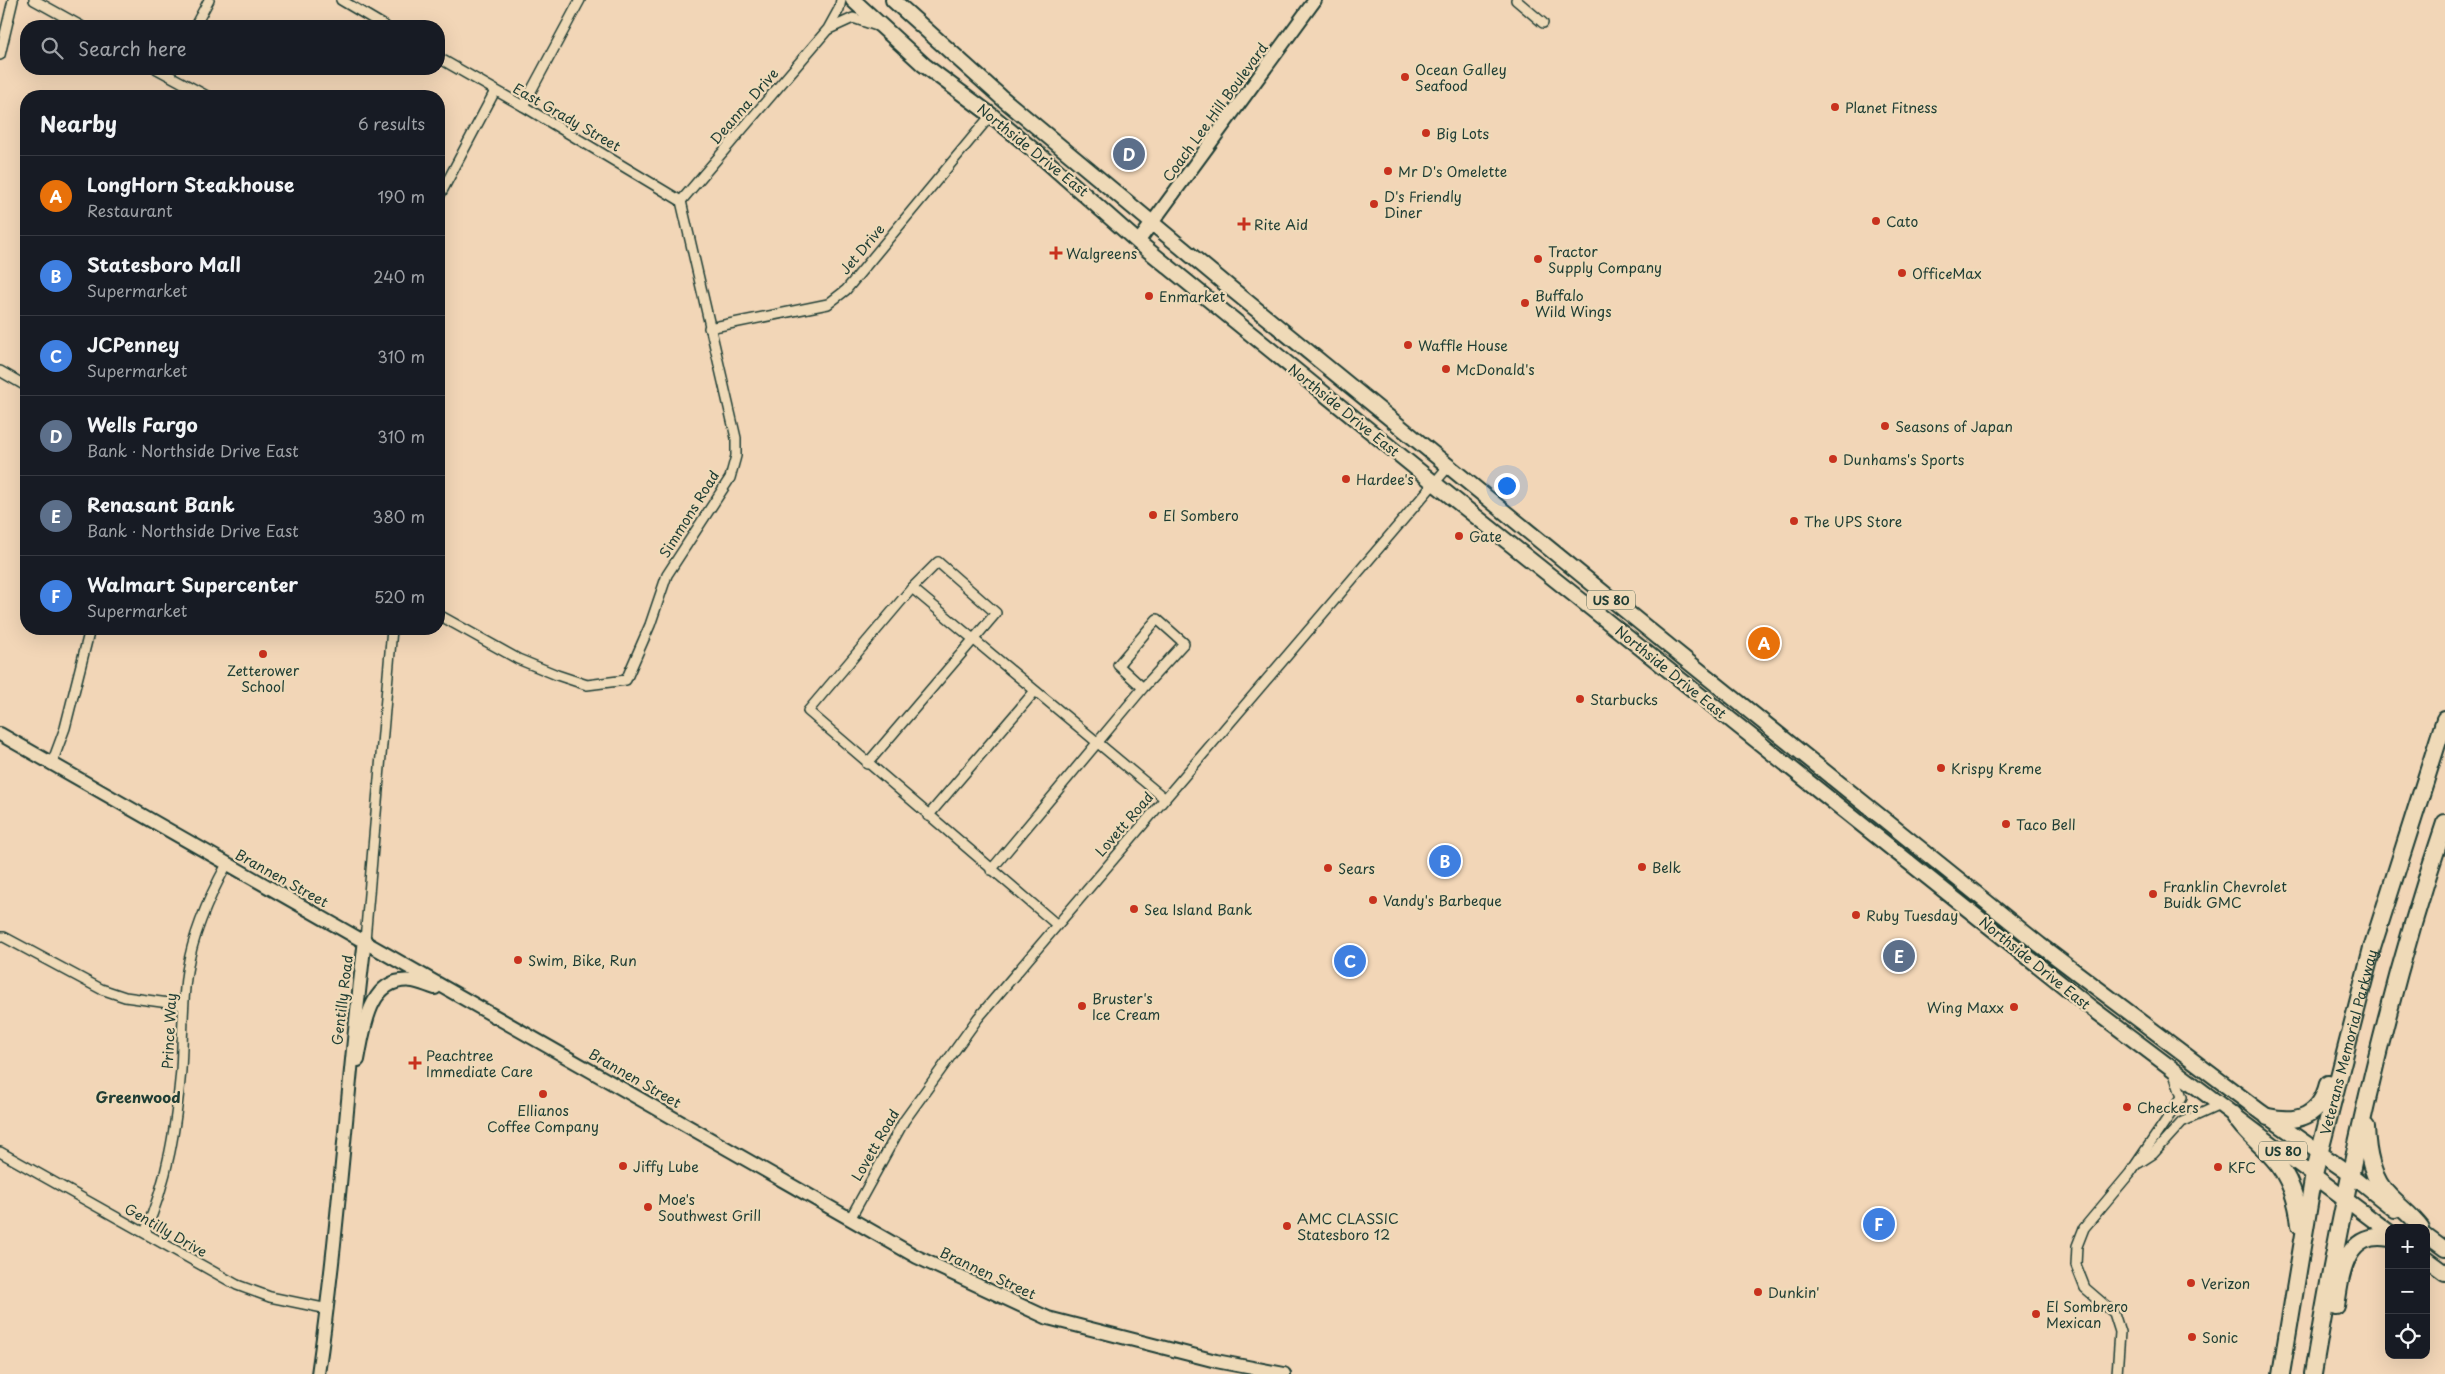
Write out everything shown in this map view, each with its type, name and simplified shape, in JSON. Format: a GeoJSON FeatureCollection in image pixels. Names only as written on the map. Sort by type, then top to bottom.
{"type":"FeatureCollection","features":[{"type":"Feature","properties":{"kind":"highway","name":"Veterans Memorial Parkway"},"geometry":{"type":"LineString","coordinates":[[2280,1374],[2319,1154],[2372,948],[2445,719]]}},
{"type":"Feature","properties":{"kind":"highway"},"geometry":{"type":"LineString","coordinates":[[2313,1374],[2344,1199],[2392,1003],[2428,873],[2445,822]]}},
{"type":"Feature","properties":{"kind":"highway"},"geometry":{"type":"LineString","coordinates":[[2268,1117],[2286,1121],[2298,1118],[2313,1111],[2321,1103],[2326,1092],[2344,1022],[2379,907],[2389,895]]}},
{"type":"Feature","properties":{"kind":"highway"},"geometry":{"type":"LineString","coordinates":[[2366,1108],[2369,1158],[2377,1180],[2389,1196],[2415,1219],[2417,1224]]}},
{"type":"Feature","properties":{"kind":"highway"},"geometry":{"type":"LineString","coordinates":[[2234,1115],[2242,1128],[2275,1159],[2289,1182],[2298,1208],[2302,1242]]}},
{"type":"Feature","properties":{"kind":"highway"},"geometry":{"type":"LineString","coordinates":[[2321,1374],[2347,1254],[2367,1239],[2380,1236],[2385,1237]]}},
{"type":"Feature","properties":{"kind":"main road","name":"Northside Drive East"},"geometry":{"type":"LineString","coordinates":[[853,0],[924,65],[991,115],[1092,199],[1138,242],[1434,483],[2089,1006],[2385,1229]]}},
{"type":"Feature","properties":{"kind":"main road","name":"Northside Drive East"},"geometry":{"type":"LineString","coordinates":[[893,0],[1002,98],[1448,467],[2040,945],[2268,1117],[2350,1174],[2414,1224]]}},
{"type":"Feature","properties":{"kind":"main road"},"geometry":{"type":"LineString","coordinates":[[2430,1238],[2445,1249]]}},
{"type":"Feature","properties":{"kind":"main road"},"geometry":{"type":"LineString","coordinates":[[2430,1262],[2445,1273]]}},
{"type":"Feature","properties":{"kind":"street"},"geometry":{"type":"LineString","coordinates":[[0,56],[13,0]]}},
{"type":"Feature","properties":{"kind":"street"},"geometry":{"type":"LineString","coordinates":[[34,0],[70,20]]}},
{"type":"Feature","properties":{"kind":"street"},"geometry":{"type":"LineString","coordinates":[[198,20],[209,0]]}},
{"type":"Feature","properties":{"kind":"street"},"geometry":{"type":"LineString","coordinates":[[341,0],[376,20]]}},
{"type":"Feature","properties":{"kind":"street"},"geometry":{"type":"LineString","coordinates":[[524,106],[580,0]]}},
{"type":"Feature","properties":{"kind":"street","name":"Deanna Drive"},"geometry":{"type":"LineString","coordinates":[[681,201],[828,29],[839,9],[841,0]]}},
{"type":"Feature","properties":{"kind":"street","name":"Coach Lee Hill Boulevard"},"geometry":{"type":"LineString","coordinates":[[1138,242],[1315,0]]}},
{"type":"Feature","properties":{"kind":"street"},"geometry":{"type":"LineString","coordinates":[[1516,0],[1543,23]]}},
{"type":"Feature","properties":{"kind":"street","name":"Deanna Drive"},"geometry":{"type":"LineString","coordinates":[[828,29],[853,18],[884,29]]}},
{"type":"Feature","properties":{"kind":"street","name":"East Grady Street"},"geometry":{"type":"LineString","coordinates":[[445,62],[524,106],[681,201]]}},
{"type":"Feature","properties":{"kind":"street"},"geometry":{"type":"LineString","coordinates":[[175,75],[198,90]]}},
{"type":"Feature","properties":{"kind":"street"},"geometry":{"type":"LineString","coordinates":[[445,186],[495,91]]}},
{"type":"Feature","properties":{"kind":"street","name":"Jet Drive"},"geometry":{"type":"LineString","coordinates":[[709,328],[828,304],[846,290],[991,115]]}},
{"type":"Feature","properties":{"kind":"street","name":"Simmons Road"},"geometry":{"type":"LineString","coordinates":[[445,618],[518,659],[587,685],[626,680],[650,625],[667,575],[730,478],[736,456],[736,438],[681,201]]}},
{"type":"Feature","properties":{"kind":"street"},"geometry":{"type":"LineString","coordinates":[[0,371],[20,383]]}},
{"type":"Feature","properties":{"kind":"street","name":"Lovett Road"},"geometry":{"type":"LineString","coordinates":[[850,1218],[904,1121],[945,1061],[983,1011],[1448,467]]}},
{"type":"Feature","properties":{"kind":"street"},"geometry":{"type":"LineString","coordinates":[[867,764],[996,613],[938,562],[912,588],[808,711],[867,764],[1056,924]]}},
{"type":"Feature","properties":{"kind":"street"},"geometry":{"type":"LineString","coordinates":[[912,588],[1164,798]]}},
{"type":"Feature","properties":{"kind":"street"},"geometry":{"type":"LineString","coordinates":[[991,870],[1142,688],[1184,643],[1157,620],[1118,665],[1142,688]]}},
{"type":"Feature","properties":{"kind":"street"},"geometry":{"type":"LineString","coordinates":[[52,764],[65,728],[88,635]]}},
{"type":"Feature","properties":{"kind":"street","name":"Gentilly Road"},"geometry":{"type":"LineString","coordinates":[[318,1374],[328,1309],[391,635]]}},
{"type":"Feature","properties":{"kind":"street"},"geometry":{"type":"LineString","coordinates":[[928,816],[1035,691]]}},
{"type":"Feature","properties":{"kind":"street","name":"Brannen Street"},"geometry":{"type":"LineString","coordinates":[[0,734],[917,1257],[1048,1318],[1216,1361],[1284,1374]]}},
{"type":"Feature","properties":{"kind":"street","name":"Prince Way"},"geometry":{"type":"LineString","coordinates":[[144,1232],[166,1176],[174,1136],[181,1068],[187,969],[196,932],[212,892],[227,864]]}},
{"type":"Feature","properties":{"kind":"street"},"geometry":{"type":"LineString","coordinates":[[0,937],[4,937],[101,989],[132,999],[184,1004]]}},
{"type":"Feature","properties":{"kind":"street"},"geometry":{"type":"LineString","coordinates":[[345,1124],[367,1016],[378,993],[393,983],[414,981],[462,997]]}},
{"type":"Feature","properties":{"kind":"street"},"geometry":{"type":"LineString","coordinates":[[2117,1374],[2120,1332],[2114,1312],[2085,1288],[2076,1265],[2077,1246],[2084,1228],[2135,1166],[2182,1097],[2170,1066]]}},
{"type":"Feature","properties":{"kind":"street"},"geometry":{"type":"LineString","coordinates":[[2135,1166],[2153,1154],[2182,1122],[2220,1105]]}},
{"type":"Feature","properties":{"kind":"street","name":"Gentilly Drive"},"geometry":{"type":"LineString","coordinates":[[0,1152],[237,1285],[270,1297],[328,1309]]}},
{"type":"Feature","properties":{"kind":"place","name":"Ocean Galley Seafood"},"geometry":{"type":"Point","coordinates":[1405,77]}},
{"type":"Feature","properties":{"kind":"place","name":"Planet Fitness"},"geometry":{"type":"Point","coordinates":[1835,107]}},
{"type":"Feature","properties":{"kind":"place","name":"Big Lots"},"geometry":{"type":"Point","coordinates":[1426,133]}},
{"type":"Feature","properties":{"kind":"place","name":"Wells Fargo"},"geometry":{"type":"Point","coordinates":[1129,154]}},
{"type":"Feature","properties":{"kind":"place","name":"Mr D's Omelette"},"geometry":{"type":"Point","coordinates":[1388,171]}},
{"type":"Feature","properties":{"kind":"place","name":"D's Friendly Diner"},"geometry":{"type":"Point","coordinates":[1374,204]}},
{"type":"Feature","properties":{"kind":"place","name":"Cato"},"geometry":{"type":"Point","coordinates":[1876,221]}},
{"type":"Feature","properties":{"kind":"place","name":"Rite Aid"},"geometry":{"type":"Point","coordinates":[1244,224]}},
{"type":"Feature","properties":{"kind":"place","name":"Walgreens"},"geometry":{"type":"Point","coordinates":[1056,253]}},
{"type":"Feature","properties":{"kind":"place","name":"Tractor Supply Company"},"geometry":{"type":"Point","coordinates":[1538,259]}},
{"type":"Feature","properties":{"kind":"place","name":"OfficeMax"},"geometry":{"type":"Point","coordinates":[1902,273]}},
{"type":"Feature","properties":{"kind":"place","name":"Enmarket"},"geometry":{"type":"Point","coordinates":[1149,296]}},
{"type":"Feature","properties":{"kind":"place","name":"Buffalo Wild Wings"},"geometry":{"type":"Point","coordinates":[1525,303]}},
{"type":"Feature","properties":{"kind":"place","name":"Waffle House"},"geometry":{"type":"Point","coordinates":[1408,345]}},
{"type":"Feature","properties":{"kind":"place","name":"McDonald's"},"geometry":{"type":"Point","coordinates":[1446,369]}},
{"type":"Feature","properties":{"kind":"place","name":"Seasons of Japan"},"geometry":{"type":"Point","coordinates":[1885,426]}},
{"type":"Feature","properties":{"kind":"place","name":"Dunhams's Sports"},"geometry":{"type":"Point","coordinates":[1833,459]}},
{"type":"Feature","properties":{"kind":"place","name":"Hardee's"},"geometry":{"type":"Point","coordinates":[1346,479]}},
{"type":"Feature","properties":{"kind":"place","name":"El Sombero"},"geometry":{"type":"Point","coordinates":[1153,515]}},
{"type":"Feature","properties":{"kind":"place","name":"The UPS Store"},"geometry":{"type":"Point","coordinates":[1794,521]}},
{"type":"Feature","properties":{"kind":"place","name":"Gate"},"geometry":{"type":"Point","coordinates":[1459,536]}},
{"type":"Feature","properties":{"kind":"place","name":"LongHorn Steakhouse"},"geometry":{"type":"Point","coordinates":[1764,643]}},
{"type":"Feature","properties":{"kind":"place","name":"Zetterower School"},"geometry":{"type":"Point","coordinates":[263,654]}},
{"type":"Feature","properties":{"kind":"place","name":"Starbucks"},"geometry":{"type":"Point","coordinates":[1580,699]}},
{"type":"Feature","properties":{"kind":"place","name":"Krispy Kreme"},"geometry":{"type":"Point","coordinates":[1941,768]}},
{"type":"Feature","properties":{"kind":"place","name":"Taco Bell"},"geometry":{"type":"Point","coordinates":[2006,824]}},
{"type":"Feature","properties":{"kind":"place","name":"Statesboro Mall"},"geometry":{"type":"Point","coordinates":[1445,861]}},
{"type":"Feature","properties":{"kind":"place","name":"Belk"},"geometry":{"type":"Point","coordinates":[1642,867]}},
{"type":"Feature","properties":{"kind":"place","name":"Sears"},"geometry":{"type":"Point","coordinates":[1328,868]}},
{"type":"Feature","properties":{"kind":"place","name":"Franklin Chevrolet Buidk GMC"},"geometry":{"type":"Point","coordinates":[2153,894]}},
{"type":"Feature","properties":{"kind":"place","name":"Vandy's Barbeque"},"geometry":{"type":"Point","coordinates":[1373,900]}},
{"type":"Feature","properties":{"kind":"place","name":"Sea Island Bank"},"geometry":{"type":"Point","coordinates":[1134,909]}},
{"type":"Feature","properties":{"kind":"place","name":"Ruby Tuesday"},"geometry":{"type":"Point","coordinates":[1856,915]}},
{"type":"Feature","properties":{"kind":"place","name":"Renasant Bank"},"geometry":{"type":"Point","coordinates":[1899,956]}},
{"type":"Feature","properties":{"kind":"place","name":"Swim, Bike, Run"},"geometry":{"type":"Point","coordinates":[518,960]}},
{"type":"Feature","properties":{"kind":"place","name":"JCPenney"},"geometry":{"type":"Point","coordinates":[1350,961]}},
{"type":"Feature","properties":{"kind":"place","name":"Bruster's Ice Cream"},"geometry":{"type":"Point","coordinates":[1082,1006]}},
{"type":"Feature","properties":{"kind":"place","name":"Wing Maxx"},"geometry":{"type":"Point","coordinates":[2014,1007]}},
{"type":"Feature","properties":{"kind":"place","name":"Peachtree Immediate Care"},"geometry":{"type":"Point","coordinates":[415,1063]}},
{"type":"Feature","properties":{"kind":"place","name":"Ellianos Coffee Company"},"geometry":{"type":"Point","coordinates":[543,1094]}},
{"type":"Feature","properties":{"kind":"place","name":"Checkers"},"geometry":{"type":"Point","coordinates":[2127,1107]}},
{"type":"Feature","properties":{"kind":"place","name":"Jiffy Lube"},"geometry":{"type":"Point","coordinates":[623,1166]}},
{"type":"Feature","properties":{"kind":"place","name":"KFC"},"geometry":{"type":"Point","coordinates":[2218,1167]}},
{"type":"Feature","properties":{"kind":"place","name":"Moe's Southwest Grill"},"geometry":{"type":"Point","coordinates":[648,1207]}},
{"type":"Feature","properties":{"kind":"place","name":"Walmart Supercenter"},"geometry":{"type":"Point","coordinates":[1879,1224]}},
{"type":"Feature","properties":{"kind":"place","name":"AMC CLASSIC Statesboro 12"},"geometry":{"type":"Point","coordinates":[1287,1226]}},
{"type":"Feature","properties":{"kind":"place","name":"Verizon"},"geometry":{"type":"Point","coordinates":[2191,1283]}},
{"type":"Feature","properties":{"kind":"place","name":"Dunkin'"},"geometry":{"type":"Point","coordinates":[1758,1292]}},
{"type":"Feature","properties":{"kind":"place","name":"El Sombrero Mexican"},"geometry":{"type":"Point","coordinates":[2036,1314]}},
{"type":"Feature","properties":{"kind":"place","name":"Sonic"},"geometry":{"type":"Point","coordinates":[2192,1337]}},
{"type":"Feature","properties":{"kind":"district","name":"Greenwood"},"geometry":{"type":"Point","coordinates":[138,1096]}}]}
